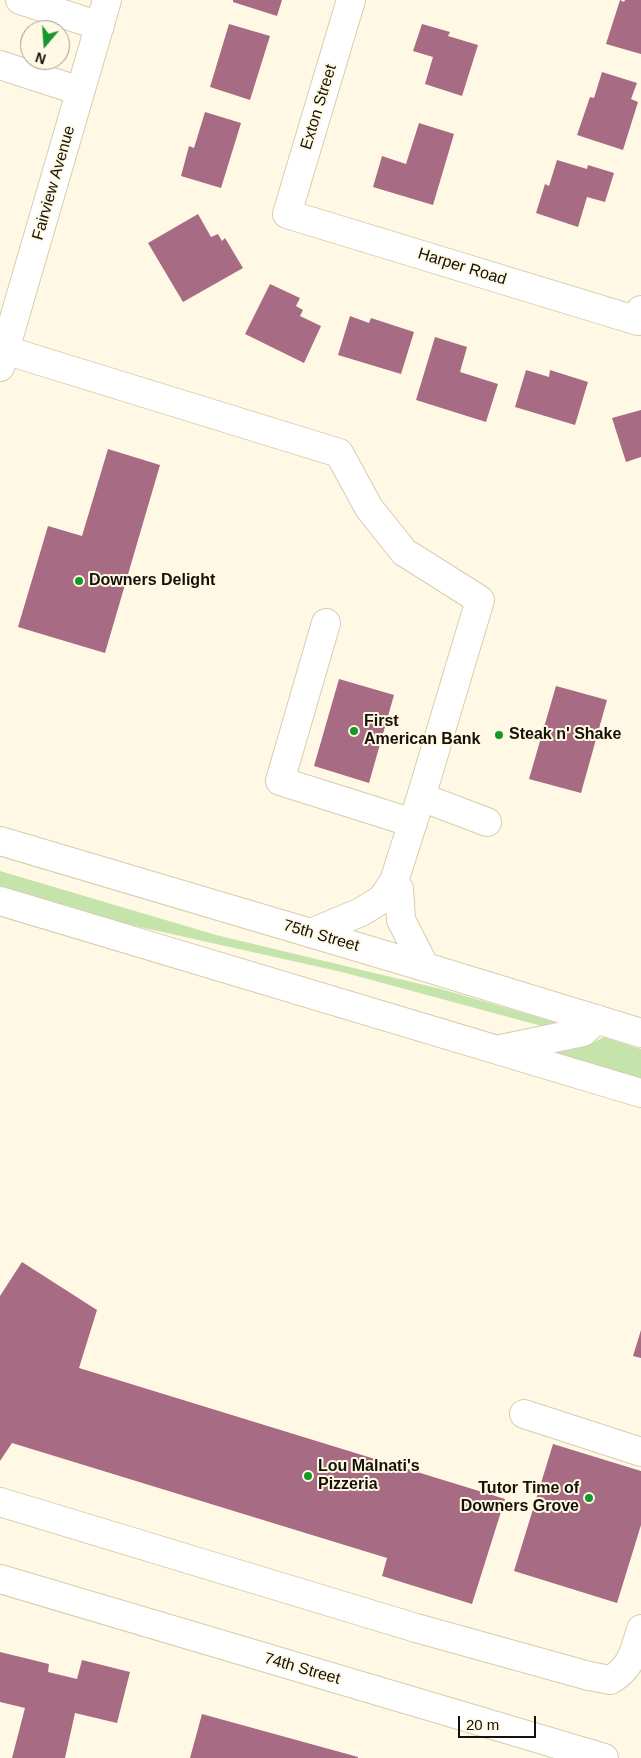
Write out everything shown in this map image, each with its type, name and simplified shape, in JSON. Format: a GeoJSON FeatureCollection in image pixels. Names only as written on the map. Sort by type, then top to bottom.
{"type":"FeatureCollection","features":[{"type":"Feature","properties":{"kind":"street"},"geometry":{"type":"LineString","coordinates":[[20,0],[100,26]]}},
{"type":"Feature","properties":{"kind":"street","name":"Fairview Avenue"},"geometry":{"type":"LineString","coordinates":[[2,359],[107,0]]}},
{"type":"Feature","properties":{"kind":"street","name":"Exton Street"},"geometry":{"type":"LineString","coordinates":[[287,214],[351,0]]}},
{"type":"Feature","properties":{"kind":"street"},"geometry":{"type":"LineString","coordinates":[[0,65],[80,91]]}},
{"type":"Feature","properties":{"kind":"street","name":"Harper Road"},"geometry":{"type":"LineString","coordinates":[[287,214],[639,315]]}},
{"type":"Feature","properties":{"kind":"street"},"geometry":{"type":"LineString","coordinates":[[2,359],[339,454],[369,508],[404,552],[480,600],[421,798],[394,881],[382,898],[361,912],[311,933]]}},
{"type":"Feature","properties":{"kind":"street"},"geometry":{"type":"LineString","coordinates":[[326,623],[280,781],[413,823]]}},
{"type":"Feature","properties":{"kind":"street"},"geometry":{"type":"LineString","coordinates":[[421,798],[487,822]]}},
{"type":"Feature","properties":{"kind":"street","name":"75th Street"},"geometry":{"type":"LineString","coordinates":[[0,841],[426,966],[641,1033]]}},
{"type":"Feature","properties":{"kind":"street"},"geometry":{"type":"LineString","coordinates":[[394,881],[399,889],[401,920],[426,966]]}},
{"type":"Feature","properties":{"kind":"street"},"geometry":{"type":"LineString","coordinates":[[0,901],[641,1093]]}},
{"type":"Feature","properties":{"kind":"street"},"geometry":{"type":"LineString","coordinates":[[497,1050],[583,1032],[597,1019]]}},
{"type":"Feature","properties":{"kind":"street"},"geometry":{"type":"LineString","coordinates":[[524,1414],[641,1452]]}},
{"type":"Feature","properties":{"kind":"street"},"geometry":{"type":"LineString","coordinates":[[0,1502],[416,1628],[589,1676],[610,1680],[625,1670],[631,1661],[641,1629]]}},
{"type":"Feature","properties":{"kind":"street","name":"74th Street"},"geometry":{"type":"LineString","coordinates":[[0,1579],[604,1758]]}},
{"type":"Feature","properties":{"kind":"green space"},"geometry":{"type":"Polygon","coordinates":[[[0,871],[216,935],[441,989],[562,1024],[549,1028],[342,972],[113,921],[0,886],[0,871]]]}},
{"type":"Feature","properties":{"kind":"green space"},"geometry":{"type":"Polygon","coordinates":[[[604,1037],[641,1049],[641,1079],[555,1053],[587,1046],[604,1037]]]}},
{"type":"Feature","properties":{"kind":"building"},"geometry":{"type":"Polygon","coordinates":[[[233,0],[282,0],[277,16],[233,2],[233,0]]]}},
{"type":"Feature","properties":{"kind":"building"},"geometry":{"type":"Polygon","coordinates":[[[620,0],[624,2],[625,0],[641,0],[641,54],[606,44],[620,0]]]}},
{"type":"Feature","properties":{"kind":"building"},"geometry":{"type":"Polygon","coordinates":[[[229,24],[270,36],[250,100],[210,87],[229,24]]]}},
{"type":"Feature","properties":{"kind":"building"},"geometry":{"type":"Polygon","coordinates":[[[422,24],[450,32],[448,36],[478,45],[462,96],[425,84],[433,57],[413,51],[422,24]]]}},
{"type":"Feature","properties":{"kind":"building"},"geometry":{"type":"Polygon","coordinates":[[[602,72],[637,83],[631,99],[638,102],[623,150],[577,135],[590,97],[594,98],[602,72]]]}},
{"type":"Feature","properties":{"kind":"building"},"geometry":{"type":"Polygon","coordinates":[[[205,112],[241,123],[221,188],[181,176],[189,146],[194,148],[205,112]]]}},
{"type":"Feature","properties":{"kind":"building"},"geometry":{"type":"Polygon","coordinates":[[[419,123],[454,134],[433,205],[373,187],[382,156],[406,164],[419,123]]]}},
{"type":"Feature","properties":{"kind":"building"},"geometry":{"type":"Polygon","coordinates":[[[557,160],[587,169],[588,165],[614,173],[605,202],[587,197],[578,227],[536,213],[545,184],[549,186],[557,160]]]}},
{"type":"Feature","properties":{"kind":"building"},"geometry":{"type":"Polygon","coordinates":[[[198,214],[211,237],[218,234],[222,241],[225,238],[243,268],[183,302],[148,243],[198,214]]]}},
{"type":"Feature","properties":{"kind":"building"},"geometry":{"type":"Polygon","coordinates":[[[270,284],[300,298],[296,306],[303,310],[300,316],[321,326],[304,363],[245,334],[270,284]]]}},
{"type":"Feature","properties":{"kind":"building"},"geometry":{"type":"Polygon","coordinates":[[[350,316],[369,323],[371,318],[414,332],[401,374],[338,355],[350,316]]]}},
{"type":"Feature","properties":{"kind":"building"},"geometry":{"type":"Polygon","coordinates":[[[435,337],[467,347],[460,372],[498,384],[486,422],[416,400],[435,337]]]}},
{"type":"Feature","properties":{"kind":"building"},"geometry":{"type":"Polygon","coordinates":[[[526,370],[549,377],[550,370],[588,382],[575,425],[515,407],[526,370]]]}},
{"type":"Feature","properties":{"kind":"building"},"geometry":{"type":"Polygon","coordinates":[[[641,410],[641,457],[626,462],[612,418],[641,410]]]}},
{"type":"Feature","properties":{"kind":"building","name":"Downers Delight"},"geometry":{"type":"Polygon","coordinates":[[[108,449],[160,465],[105,653],[18,627],[48,526],[82,536],[108,449]]]}},
{"type":"Feature","properties":{"kind":"building","name":"First American Bank"},"geometry":{"type":"Polygon","coordinates":[[[339,679],[394,695],[369,783],[314,766],[339,679]]]}},
{"type":"Feature","properties":{"kind":"building"},"geometry":{"type":"Polygon","coordinates":[[[556,686],[607,700],[581,793],[529,779],[556,686]]]}},
{"type":"Feature","properties":{"kind":"building"},"geometry":{"type":"Polygon","coordinates":[[[22,1262],[97,1310],[79,1368],[505,1499],[472,1604],[382,1576],[387,1558],[12,1443],[0,1461],[0,1296],[22,1262]]]}},
{"type":"Feature","properties":{"kind":"building"},"geometry":{"type":"Polygon","coordinates":[[[641,1330],[641,1358],[633,1356],[641,1330]]]}},
{"type":"Feature","properties":{"kind":"building","name":"Tutor Time of Downers Grove"},"geometry":{"type":"Polygon","coordinates":[[[553,1444],[641,1471],[641,1525],[617,1603],[514,1571],[553,1444]]]}},
{"type":"Feature","properties":{"kind":"building"},"geometry":{"type":"Polygon","coordinates":[[[0,1652],[49,1664],[48,1672],[77,1679],[82,1660],[130,1672],[117,1723],[75,1713],[65,1758],[12,1758],[25,1708],[0,1702],[0,1652]]]}},
{"type":"Feature","properties":{"kind":"building"},"geometry":{"type":"Polygon","coordinates":[[[202,1714],[358,1757],[358,1758],[190,1758],[202,1714]]]}},
{"type":"Feature","properties":{"kind":"place","name":"Downers Delight"},"geometry":{"type":"Point","coordinates":[79,581]}},
{"type":"Feature","properties":{"kind":"place","name":"First American Bank"},"geometry":{"type":"Point","coordinates":[354,731]}},
{"type":"Feature","properties":{"kind":"place","name":"Steak n' Shake"},"geometry":{"type":"Point","coordinates":[499,735]}},
{"type":"Feature","properties":{"kind":"place","name":"Lou Malnati's Pizzeria"},"geometry":{"type":"Point","coordinates":[308,1476]}},
{"type":"Feature","properties":{"kind":"place","name":"Tutor Time of Downers Grove"},"geometry":{"type":"Point","coordinates":[589,1498]}}]}
